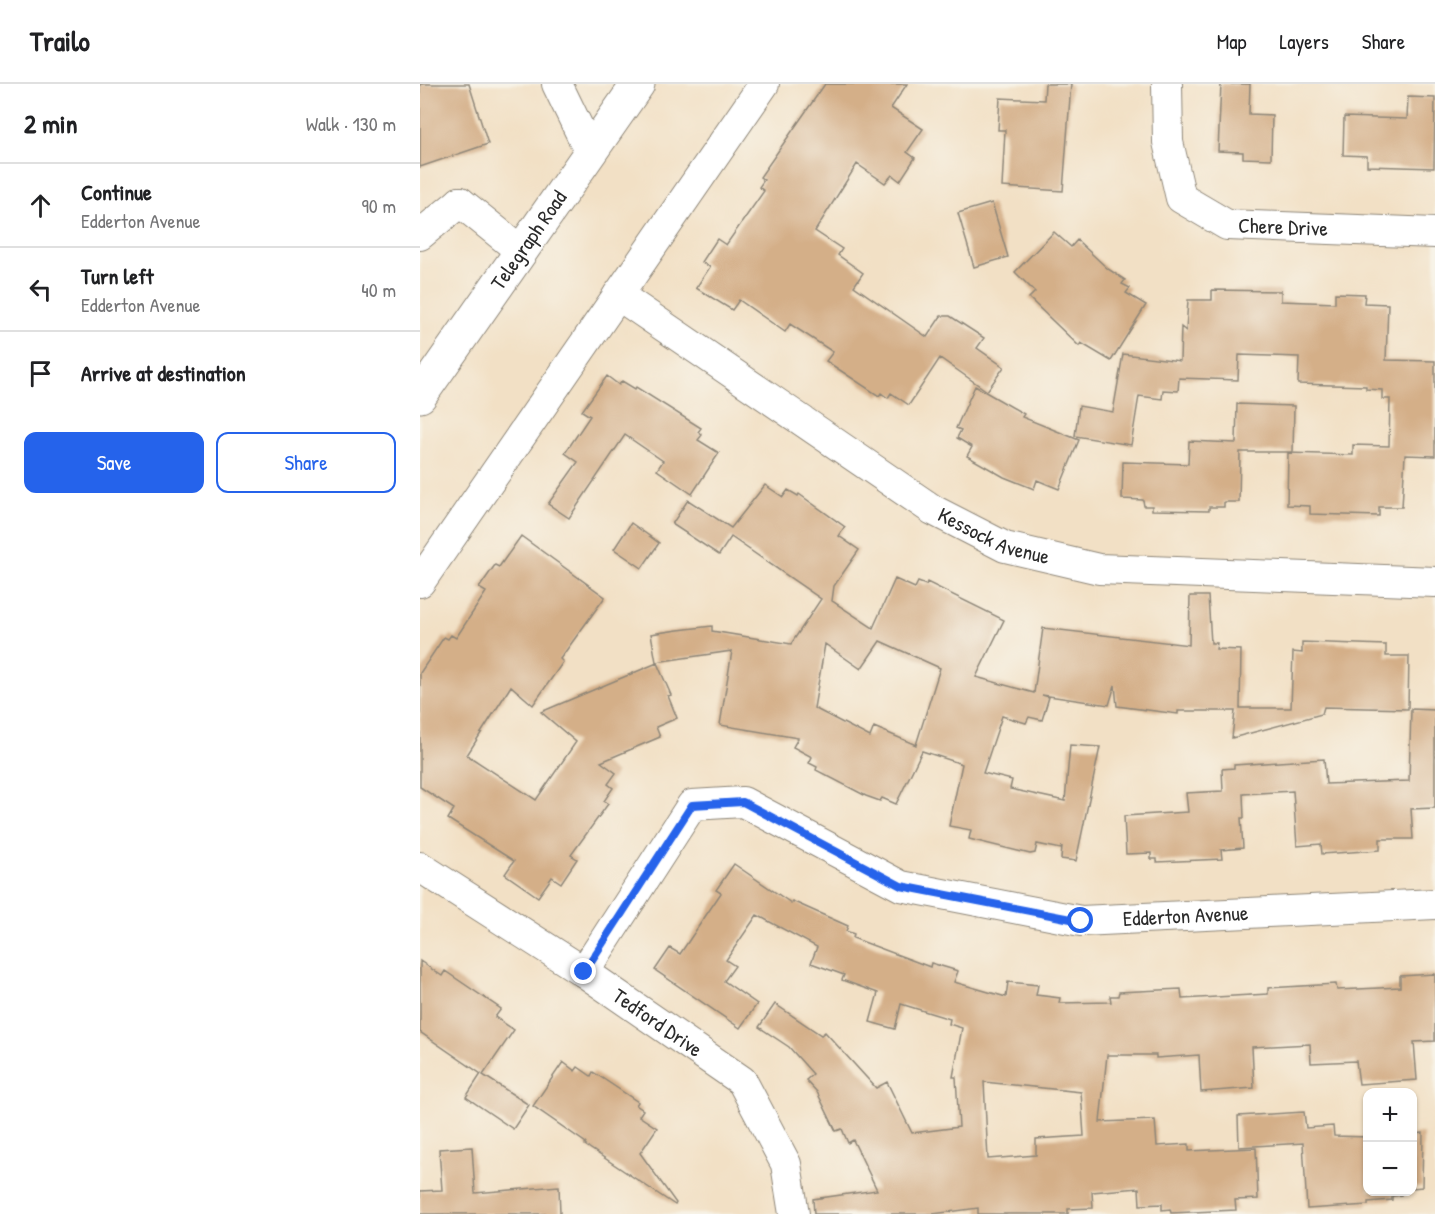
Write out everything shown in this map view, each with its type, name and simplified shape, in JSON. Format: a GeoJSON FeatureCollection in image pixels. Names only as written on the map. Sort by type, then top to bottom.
{"type":"FeatureCollection","features":[{"type":"Feature","properties":{"kind":"main road","name":"Telegraph Road"},"geometry":{"type":"LineString","coordinates":[[420,396],[638,84]]}},
{"type":"Feature","properties":{"kind":"street"},"geometry":{"type":"LineString","coordinates":[[557,84],[590,152]]}},
{"type":"Feature","properties":{"kind":"street"},"geometry":{"type":"LineString","coordinates":[[420,582],[764,84]]}},
{"type":"Feature","properties":{"kind":"street","name":"Chere Drive"},"geometry":{"type":"LineString","coordinates":[[1167,84],[1168,142],[1181,198],[1227,225],[1435,233]]}},
{"type":"Feature","properties":{"kind":"street"},"geometry":{"type":"LineString","coordinates":[[460,202],[521,252]]}},
{"type":"Feature","properties":{"kind":"street"},"geometry":{"type":"LineString","coordinates":[[420,211],[460,202]]}},
{"type":"Feature","properties":{"kind":"street"},"geometry":{"type":"LineString","coordinates":[[420,235],[460,202]]}},
{"type":"Feature","properties":{"kind":"street","name":"Kessock Avenue"},"geometry":{"type":"LineString","coordinates":[[618,295],[933,510],[1005,547],[1099,569],[1435,582]]}},
{"type":"Feature","properties":{"kind":"street","name":"Edderton Avenue"},"geometry":{"type":"LineString","coordinates":[[584,972],[692,805],[743,802],[901,886],[1081,921],[1435,904]]}},
{"type":"Feature","properties":{"kind":"street","name":"Tedford Drive"},"geometry":{"type":"LineString","coordinates":[[420,867],[584,972],[742,1081],[786,1164],[794,1214]]}},
{"type":"Feature","properties":{"kind":"building"},"geometry":{"type":"Polygon","coordinates":[[[420,84],[469,84],[488,144],[420,167],[420,84]]]}},
{"type":"Feature","properties":{"kind":"building"},"geometry":{"type":"Polygon","coordinates":[[[825,84],[907,84],[891,108],[923,129],[907,152],[915,158],[900,181],[892,175],[885,183],[857,164],[815,231],[842,249],[838,255],[863,273],[854,286],[927,337],[941,316],[950,316],[984,338],[977,348],[1004,367],[987,391],[940,358],[909,405],[891,393],[888,398],[881,393],[879,396],[826,361],[833,352],[790,324],[785,332],[739,300],[732,310],[696,288],[710,267],[702,262],[717,239],[726,245],[764,191],[759,187],[764,180],[760,177],[825,84]]]}},
{"type":"Feature","properties":{"kind":"building"},"geometry":{"type":"Polygon","coordinates":[[[1045,84],[1071,84],[1063,191],[1002,187],[1005,130],[998,130],[1000,98],[1044,100],[1045,84]]]}},
{"type":"Feature","properties":{"kind":"building"},"geometry":{"type":"Polygon","coordinates":[[[1221,84],[1250,84],[1249,114],[1272,115],[1271,159],[1243,158],[1243,152],[1218,151],[1221,84]]]}},
{"type":"Feature","properties":{"kind":"building"},"geometry":{"type":"Polygon","coordinates":[[[1408,97],[1435,98],[1434,168],[1367,166],[1367,156],[1343,155],[1344,117],[1407,119],[1408,97]]]}},
{"type":"Feature","properties":{"kind":"building"},"geometry":{"type":"Polygon","coordinates":[[[992,203],[1008,257],[974,267],[958,213],[992,203]]]}},
{"type":"Feature","properties":{"kind":"building"},"geometry":{"type":"Polygon","coordinates":[[[1054,232],[1071,247],[1077,240],[1108,269],[1125,280],[1122,284],[1130,288],[1126,293],[1146,305],[1111,361],[1081,343],[1079,346],[1029,298],[1035,292],[1015,272],[1054,232]]]}},
{"type":"Feature","properties":{"kind":"building"},"geometry":{"type":"Polygon","coordinates":[[[1212,290],[1281,291],[1281,301],[1335,303],[1335,293],[1365,294],[1364,303],[1388,304],[1386,360],[1435,361],[1435,456],[1405,455],[1402,507],[1379,507],[1379,516],[1310,514],[1310,506],[1287,505],[1288,453],[1353,455],[1353,445],[1389,446],[1390,399],[1382,399],[1382,390],[1366,389],[1366,386],[1298,384],[1299,357],[1239,355],[1238,380],[1179,378],[1178,391],[1163,390],[1162,399],[1139,396],[1131,445],[1075,436],[1079,406],[1113,412],[1123,354],[1180,361],[1181,327],[1186,331],[1188,300],[1212,300],[1212,290]]]}},
{"type":"Feature","properties":{"kind":"building"},"geometry":{"type":"Polygon","coordinates":[[[607,376],[619,385],[622,381],[635,389],[636,387],[701,428],[698,432],[702,435],[698,440],[719,453],[692,494],[657,470],[663,461],[625,435],[569,518],[548,504],[578,462],[565,453],[590,416],[582,411],[607,376]]]}},
{"type":"Feature","properties":{"kind":"building"},"geometry":{"type":"Polygon","coordinates":[[[975,386],[1024,414],[1022,417],[1079,440],[1059,489],[1037,480],[1034,489],[1004,477],[967,456],[972,447],[957,438],[961,430],[956,428],[975,386]]]}},
{"type":"Feature","properties":{"kind":"building"},"geometry":{"type":"Polygon","coordinates":[[[1237,404],[1294,406],[1293,452],[1240,452],[1239,502],[1224,502],[1224,507],[1209,507],[1209,511],[1152,510],[1152,506],[1144,506],[1143,500],[1122,499],[1123,462],[1188,464],[1189,441],[1236,443],[1237,404]]]}},
{"type":"Feature","properties":{"kind":"building"},"geometry":{"type":"Polygon","coordinates":[[[765,485],[783,497],[788,490],[798,496],[799,494],[845,527],[839,536],[859,550],[834,586],[832,601],[873,628],[895,579],[915,588],[918,582],[926,585],[927,582],[1004,620],[976,677],[1034,693],[1043,628],[1189,645],[1190,596],[1208,596],[1211,643],[1217,643],[1216,649],[1241,650],[1240,708],[1291,708],[1293,652],[1302,653],[1302,642],[1386,645],[1386,656],[1409,656],[1408,709],[1324,707],[1322,714],[1232,738],[1235,711],[1178,711],[1178,714],[1117,706],[1115,685],[1109,705],[1042,695],[1049,697],[1042,720],[1029,717],[1026,723],[1002,716],[983,773],[1012,780],[1010,789],[1065,801],[1070,745],[1100,747],[1076,861],[1061,859],[1062,846],[1061,849],[1037,844],[1035,853],[1030,854],[969,839],[971,830],[949,826],[962,764],[922,751],[896,804],[882,798],[880,801],[816,770],[817,767],[809,763],[812,757],[793,747],[798,738],[720,725],[732,651],[656,662],[651,634],[678,630],[712,626],[712,631],[791,644],[821,599],[731,537],[719,555],[672,524],[688,500],[731,528],[765,485]],[[880,641],[861,669],[825,644],[814,708],[870,737],[874,727],[916,745],[940,668],[880,641]]]}},
{"type":"Feature","properties":{"kind":"building"},"geometry":{"type":"Polygon","coordinates":[[[631,523],[659,543],[642,568],[614,549],[631,523]]]}},
{"type":"Feature","properties":{"kind":"building"},"geometry":{"type":"Polygon","coordinates":[[[521,536],[605,597],[560,659],[563,662],[533,705],[511,686],[467,755],[536,800],[576,742],[541,712],[657,663],[671,695],[668,696],[677,718],[656,727],[660,737],[601,762],[616,773],[608,784],[613,788],[604,801],[608,804],[571,855],[577,859],[561,883],[552,877],[538,897],[505,874],[514,861],[448,819],[454,809],[420,787],[420,673],[444,637],[448,639],[451,635],[456,638],[486,592],[479,588],[495,565],[499,567],[521,536]]]}},
{"type":"Feature","properties":{"kind":"building"},"geometry":{"type":"Polygon","coordinates":[[[1411,709],[1435,710],[1435,808],[1411,809],[1413,839],[1380,839],[1380,850],[1322,854],[1321,844],[1297,846],[1293,791],[1243,794],[1244,818],[1241,818],[1243,848],[1221,850],[1222,859],[1157,862],[1157,859],[1151,859],[1151,853],[1126,854],[1124,816],[1188,812],[1186,793],[1223,791],[1222,769],[1234,768],[1234,765],[1324,759],[1326,784],[1409,781],[1411,709]]]}},
{"type":"Feature","properties":{"kind":"building"},"geometry":{"type":"Polygon","coordinates":[[[734,864],[791,903],[792,901],[848,926],[846,931],[854,934],[853,938],[930,967],[931,963],[958,971],[954,982],[1006,997],[1008,982],[1038,985],[1036,995],[1060,998],[1059,1003],[1111,1002],[1110,996],[1118,996],[1119,992],[1181,989],[1182,999],[1268,994],[1268,988],[1336,984],[1337,990],[1400,987],[1400,976],[1435,974],[1435,1041],[1414,1042],[1417,1080],[1359,1084],[1356,1061],[1311,1063],[1310,1044],[1252,1047],[1254,1088],[1201,1092],[1199,1055],[1156,1058],[1156,1055],[1107,1055],[1100,1122],[1155,1120],[1157,1146],[1189,1144],[1189,1151],[1256,1148],[1258,1199],[1235,1200],[1236,1210],[1171,1213],[1170,1209],[1162,1210],[1162,1204],[1140,1205],[1139,1188],[1092,1192],[1093,1208],[1068,1209],[1068,1214],[978,1214],[978,1208],[933,1214],[814,1214],[813,1199],[877,1190],[853,1140],[848,1143],[842,1129],[836,1131],[817,1092],[806,1080],[813,1074],[789,1047],[759,1027],[775,1004],[821,1035],[825,1032],[876,1088],[887,1082],[912,1133],[959,1127],[956,1077],[953,1077],[962,1028],[949,1024],[950,1019],[901,1004],[895,1029],[870,1022],[878,993],[842,980],[844,975],[811,963],[817,947],[757,915],[726,960],[735,966],[724,981],[757,1004],[740,1028],[655,970],[670,948],[680,954],[721,893],[716,890],[734,864]],[[984,1082],[988,1159],[1036,1155],[1036,1139],[1084,1136],[1081,1092],[984,1082]]]}},
{"type":"Feature","properties":{"kind":"building"},"geometry":{"type":"Polygon","coordinates":[[[420,961],[442,976],[445,971],[501,1009],[495,1017],[514,1030],[483,1075],[529,1105],[513,1129],[466,1097],[481,1074],[420,1032],[420,961]]]}},
{"type":"Feature","properties":{"kind":"building"},"geometry":{"type":"Polygon","coordinates":[[[563,1062],[575,1071],[578,1067],[591,1076],[593,1072],[638,1102],[636,1105],[643,1110],[639,1116],[657,1128],[640,1153],[676,1203],[675,1205],[585,1145],[586,1143],[533,1106],[563,1062]]]}},
{"type":"Feature","properties":{"kind":"building"},"geometry":{"type":"Polygon","coordinates":[[[1304,1112],[1306,1128],[1333,1126],[1334,1136],[1363,1137],[1363,1196],[1392,1196],[1392,1200],[1368,1202],[1368,1205],[1307,1209],[1303,1143],[1239,1147],[1238,1116],[1304,1112]]]}},
{"type":"Feature","properties":{"kind":"building"},"geometry":{"type":"Polygon","coordinates":[[[1423,1133],[1422,1187],[1417,1188],[1417,1142],[1417,1134],[1423,1133]]]}},
{"type":"Feature","properties":{"kind":"building"},"geometry":{"type":"Polygon","coordinates":[[[472,1147],[475,1193],[559,1186],[560,1214],[420,1214],[420,1191],[442,1190],[439,1149],[472,1147]]]}},
{"type":"Feature","properties":{"kind":"route"},"geometry":{"type":"LineString","coordinates":[[584,972],[692,805],[743,802],[901,886],[1081,921]]}}]}
